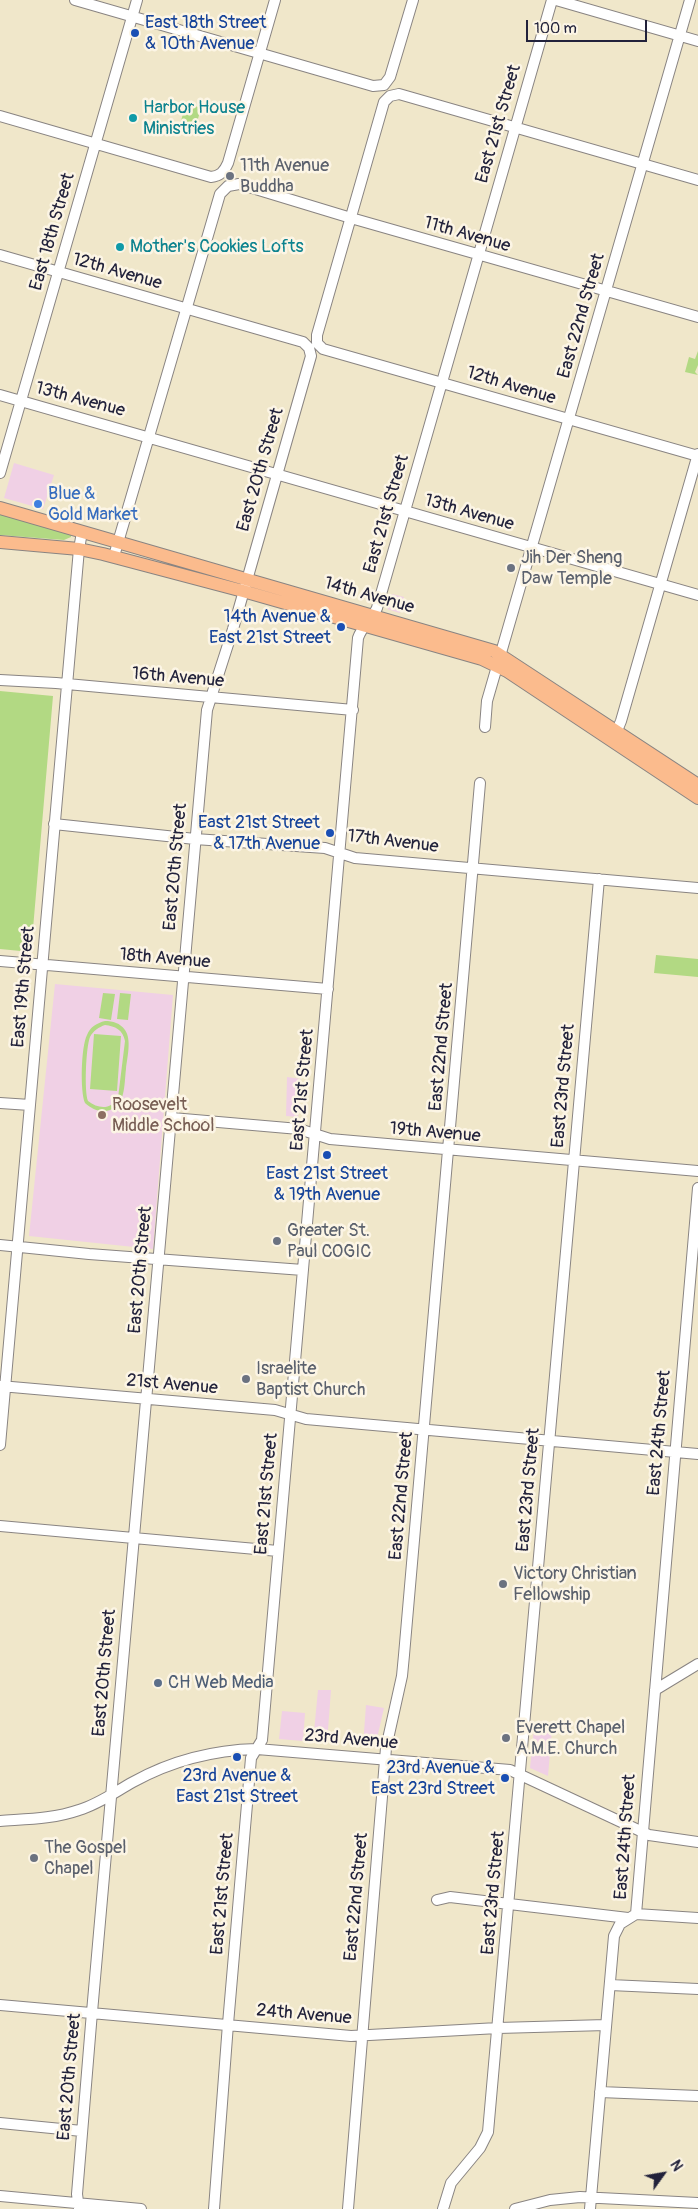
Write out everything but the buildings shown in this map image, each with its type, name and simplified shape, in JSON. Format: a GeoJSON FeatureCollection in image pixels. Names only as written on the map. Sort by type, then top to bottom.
{"type":"FeatureCollection","features":[{"type":"Feature","properties":{"kind":"main road","name":"14th Avenue"},"geometry":{"type":"LineString","coordinates":[[0,508],[118,543],[365,626],[482,660],[500,661]]}},
{"type":"Feature","properties":{"kind":"main road","name":"14th Avenue"},"geometry":{"type":"LineString","coordinates":[[0,542],[79,549],[114,556],[374,616],[494,651],[500,661],[615,736],[698,785]]}},
{"type":"Feature","properties":{"kind":"main road","name":"14th Avenue"},"geometry":{"type":"LineString","coordinates":[[615,736],[698,798]]}},
{"type":"Feature","properties":{"kind":"street"},"geometry":{"type":"LineString","coordinates":[[75,0],[373,86],[384,84],[393,71],[414,0]]}},
{"type":"Feature","properties":{"kind":"street","name":"East 18th Street"},"geometry":{"type":"LineString","coordinates":[[0,473],[137,0]]}},
{"type":"Feature","properties":{"kind":"street"},"geometry":{"type":"LineString","coordinates":[[0,116],[210,177],[221,174],[228,164],[275,0]]}},
{"type":"Feature","properties":{"kind":"street"},"geometry":{"type":"LineString","coordinates":[[554,0],[698,41]]}},
{"type":"Feature","properties":{"kind":"street","name":"East 21st Street"},"geometry":{"type":"LineString","coordinates":[[214,2209],[251,1758],[262,1740],[358,638],[374,616],[554,0]]}},
{"type":"Feature","properties":{"kind":"street","name":"East 22nd Street"},"geometry":{"type":"LineString","coordinates":[[484,728],[487,701],[533,548],[690,0]]}},
{"type":"Feature","properties":{"kind":"street","name":"East 20th Street"},"geometry":{"type":"LineString","coordinates":[[78,2206],[77,2194],[92,2012],[145,1399],[172,1118],[206,710],[212,698],[384,102],[390,96],[399,94],[516,127]]}},
{"type":"Feature","properties":{"kind":"street"},"geometry":{"type":"LineString","coordinates":[[516,127],[698,180]]}},
{"type":"Feature","properties":{"kind":"street","name":"11th Avenue"},"geometry":{"type":"LineString","coordinates":[[186,308],[220,194],[228,186],[239,184],[698,318]]}},
{"type":"Feature","properties":{"kind":"street","name":"12th Avenue"},"geometry":{"type":"LineString","coordinates":[[0,255],[569,420],[698,455]]}},
{"type":"Feature","properties":{"kind":"street"},"geometry":{"type":"LineString","coordinates":[[114,556],[186,308]]}},
{"type":"Feature","properties":{"kind":"street","name":"13th Avenue"},"geometry":{"type":"LineString","coordinates":[[0,395],[149,436],[698,595]]}},
{"type":"Feature","properties":{"kind":"street"},"geometry":{"type":"LineString","coordinates":[[615,736],[698,455]]}},
{"type":"Feature","properties":{"kind":"street","name":"East 19th Street"},"geometry":{"type":"LineString","coordinates":[[0,1445],[3,1386],[18,1246],[54,824],[82,532]]}},
{"type":"Feature","properties":{"kind":"street","name":"16th Avenue"},"geometry":{"type":"LineString","coordinates":[[0,680],[67,684],[353,710]]}},
{"type":"Feature","properties":{"kind":"street","name":"East 22nd Street"},"geometry":{"type":"LineString","coordinates":[[348,2209],[386,1748],[402,1676],[480,784]]}},
{"type":"Feature","properties":{"kind":"street","name":"17th Avenue"},"geometry":{"type":"LineString","coordinates":[[54,824],[196,839],[325,848],[355,858],[698,888]]}},
{"type":"Feature","properties":{"kind":"street","name":"East 23rd Street"},"geometry":{"type":"LineString","coordinates":[[443,2209],[451,2183],[480,2148],[488,2132],[599,879]]}},
{"type":"Feature","properties":{"kind":"street","name":"18th Avenue"},"geometry":{"type":"LineString","coordinates":[[0,961],[328,989]]}},
{"type":"Feature","properties":{"kind":"street"},"geometry":{"type":"LineString","coordinates":[[0,1103],[30,1105]]}},
{"type":"Feature","properties":{"kind":"street","name":"19th Avenue"},"geometry":{"type":"LineString","coordinates":[[172,1118],[299,1129],[330,1140],[698,1171]]}},
{"type":"Feature","properties":{"kind":"street","name":"East 24th Street"},"geometry":{"type":"LineString","coordinates":[[590,2209],[614,1936],[620,1924],[632,1916],[642,1832],[698,1188]]}},
{"type":"Feature","properties":{"kind":"street"},"geometry":{"type":"LineString","coordinates":[[0,1245],[303,1270]]}},
{"type":"Feature","properties":{"kind":"street","name":"21st Avenue"},"geometry":{"type":"LineString","coordinates":[[3,1386],[275,1410],[306,1419],[698,1454]]}},
{"type":"Feature","properties":{"kind":"street"},"geometry":{"type":"LineString","coordinates":[[0,1526],[278,1551]]}},
{"type":"Feature","properties":{"kind":"street"},"geometry":{"type":"LineString","coordinates":[[654,1690],[698,1664]]}},
{"type":"Feature","properties":{"kind":"street","name":"23rd Avenue"},"geometry":{"type":"LineString","coordinates":[[0,1821],[59,1816],[88,1807],[162,1768],[186,1759],[218,1752],[257,1749],[506,1770],[652,1836],[698,1842]]}},
{"type":"Feature","properties":{"kind":"street"},"geometry":{"type":"LineString","coordinates":[[437,1900],[450,1897],[632,1916],[698,1918]]}},
{"type":"Feature","properties":{"kind":"street"},"geometry":{"type":"LineString","coordinates":[[610,1985],[698,1989]]}},
{"type":"Feature","properties":{"kind":"street","name":"24th Avenue"},"geometry":{"type":"LineString","coordinates":[[0,2005],[351,2036],[498,2028],[606,2025]]}},
{"type":"Feature","properties":{"kind":"street"},"geometry":{"type":"LineString","coordinates":[[600,2092],[698,2096]]}},
{"type":"Feature","properties":{"kind":"street"},"geometry":{"type":"LineString","coordinates":[[0,2124],[82,2131]]}},
{"type":"Feature","properties":{"kind":"street"},"geometry":{"type":"LineString","coordinates":[[0,2196],[78,2206],[141,2209]]}},
{"type":"Feature","properties":{"kind":"street"},"geometry":{"type":"LineString","coordinates":[[515,2209],[550,2200],[591,2197],[698,2203]]}},
{"type":"Feature","properties":{"kind":"shaded area"},"geometry":{"type":"Polygon","coordinates":[[[14,463],[54,475],[43,509],[4,498],[14,463]]]}},
{"type":"Feature","properties":{"kind":"shaded area"},"geometry":{"type":"Polygon","coordinates":[[[392,594],[404,597],[400,613],[387,609],[392,594]]]}},
{"type":"Feature","properties":{"kind":"shaded area","name":"Roosevelt Middle School"},"geometry":{"type":"Polygon","coordinates":[[[55,984],[173,995],[153,1249],[29,1236],[55,984]]]}},
{"type":"Feature","properties":{"kind":"shaded area"},"geometry":{"type":"Polygon","coordinates":[[[287,1077],[301,1079],[298,1117],[286,1116],[287,1077]]]}},
{"type":"Feature","properties":{"kind":"shaded area"},"geometry":{"type":"Polygon","coordinates":[[[318,1690],[331,1690],[327,1743],[313,1742],[318,1690]]]}},
{"type":"Feature","properties":{"kind":"shaded area"},"geometry":{"type":"Polygon","coordinates":[[[366,1705],[384,1708],[375,1747],[363,1746],[366,1705]]]}},
{"type":"Feature","properties":{"kind":"shaded area"},"geometry":{"type":"Polygon","coordinates":[[[282,1711],[305,1713],[303,1741],[279,1739],[282,1711]]]}},
{"type":"Feature","properties":{"kind":"shaded area"},"geometry":{"type":"Polygon","coordinates":[[[534,1728],[552,1730],[548,1776],[530,1768],[534,1728]]]}},
{"type":"Feature","properties":{"kind":"green space"},"geometry":{"type":"Polygon","coordinates":[[[186,103],[201,108],[194,133],[179,128],[186,103]]]}},
{"type":"Feature","properties":{"kind":"green space"},"geometry":{"type":"Polygon","coordinates":[[[698,351],[698,365],[695,372],[698,375],[685,372],[689,357],[695,359],[698,351]]]}},
{"type":"Feature","properties":{"kind":"green space"},"geometry":{"type":"Polygon","coordinates":[[[0,513],[71,535],[71,537],[64,540],[0,535],[0,513]]]}},
{"type":"Feature","properties":{"kind":"green space"},"geometry":{"type":"Polygon","coordinates":[[[0,691],[53,696],[31,952],[0,949],[0,691]]]}},
{"type":"Feature","properties":{"kind":"green space"},"geometry":{"type":"Polygon","coordinates":[[[656,955],[698,959],[698,977],[654,973],[656,955]]]}},
{"type":"Feature","properties":{"kind":"green space"},"geometry":{"type":"Polygon","coordinates":[[[103,993],[115,994],[111,1020],[99,1018],[103,993]]]}},
{"type":"Feature","properties":{"kind":"green space"},"geometry":{"type":"Polygon","coordinates":[[[120,993],[131,994],[128,1020],[117,1019],[120,993]]]}},
{"type":"Feature","properties":{"kind":"green space"},"geometry":{"type":"Polygon","coordinates":[[[111,1021],[121,1026],[127,1034],[129,1044],[121,1101],[113,1109],[106,1111],[94,1109],[85,1103],[82,1080],[82,1058],[87,1035],[94,1026],[102,1022],[111,1021]],[[105,1025],[93,1033],[87,1050],[86,1079],[88,1101],[100,1107],[112,1105],[118,1098],[125,1041],[120,1031],[105,1025]]]}},
{"type":"Feature","properties":{"kind":"green space"},"geometry":{"type":"Polygon","coordinates":[[[94,1034],[121,1036],[117,1091],[90,1089],[94,1034]]]}},
{"type":"Feature","properties":{"kind":"place","name":"East 18th Street & 10th Avenue"},"geometry":{"type":"Point","coordinates":[135,33]}},
{"type":"Feature","properties":{"kind":"place","name":"Harbor House Ministries"},"geometry":{"type":"Point","coordinates":[133,118]}},
{"type":"Feature","properties":{"kind":"place","name":"11th Avenue Buddha"},"geometry":{"type":"Point","coordinates":[230,176]}},
{"type":"Feature","properties":{"kind":"place","name":"Mother's Cookies Lofts"},"geometry":{"type":"Point","coordinates":[120,247]}},
{"type":"Feature","properties":{"kind":"place","name":"Blue & Gold Market"},"geometry":{"type":"Point","coordinates":[38,504]}},
{"type":"Feature","properties":{"kind":"place","name":"Jih Der Sheng Daw Temple"},"geometry":{"type":"Point","coordinates":[511,568]}},
{"type":"Feature","properties":{"kind":"place","name":"14th Avenue & East 21st Street"},"geometry":{"type":"Point","coordinates":[341,627]}},
{"type":"Feature","properties":{"kind":"place","name":"East 21st Street & 17th Avenue"},"geometry":{"type":"Point","coordinates":[330,833]}},
{"type":"Feature","properties":{"kind":"place","name":"Roosevelt Middle School"},"geometry":{"type":"Point","coordinates":[102,1115]}},
{"type":"Feature","properties":{"kind":"place","name":"East 21st Street & 19th Avenue"},"geometry":{"type":"Point","coordinates":[327,1155]}},
{"type":"Feature","properties":{"kind":"place","name":"Greater St. Paul COGIC"},"geometry":{"type":"Point","coordinates":[277,1241]}},
{"type":"Feature","properties":{"kind":"place","name":"Israelite Baptist Church"},"geometry":{"type":"Point","coordinates":[246,1379]}},
{"type":"Feature","properties":{"kind":"place","name":"Victory Christian Fellowship"},"geometry":{"type":"Point","coordinates":[503,1584]}},
{"type":"Feature","properties":{"kind":"place","name":"CH Web Media"},"geometry":{"type":"Point","coordinates":[158,1683]}},
{"type":"Feature","properties":{"kind":"place","name":"Everett Chapel A.M.E. Church"},"geometry":{"type":"Point","coordinates":[506,1738]}},
{"type":"Feature","properties":{"kind":"place","name":"23rd Avenue & East 21st Street"},"geometry":{"type":"Point","coordinates":[237,1757]}},
{"type":"Feature","properties":{"kind":"place","name":"23rd Avenue & East 23rd Street"},"geometry":{"type":"Point","coordinates":[505,1778]}},
{"type":"Feature","properties":{"kind":"place","name":"The Gospel Chapel"},"geometry":{"type":"Point","coordinates":[34,1858]}}]}
